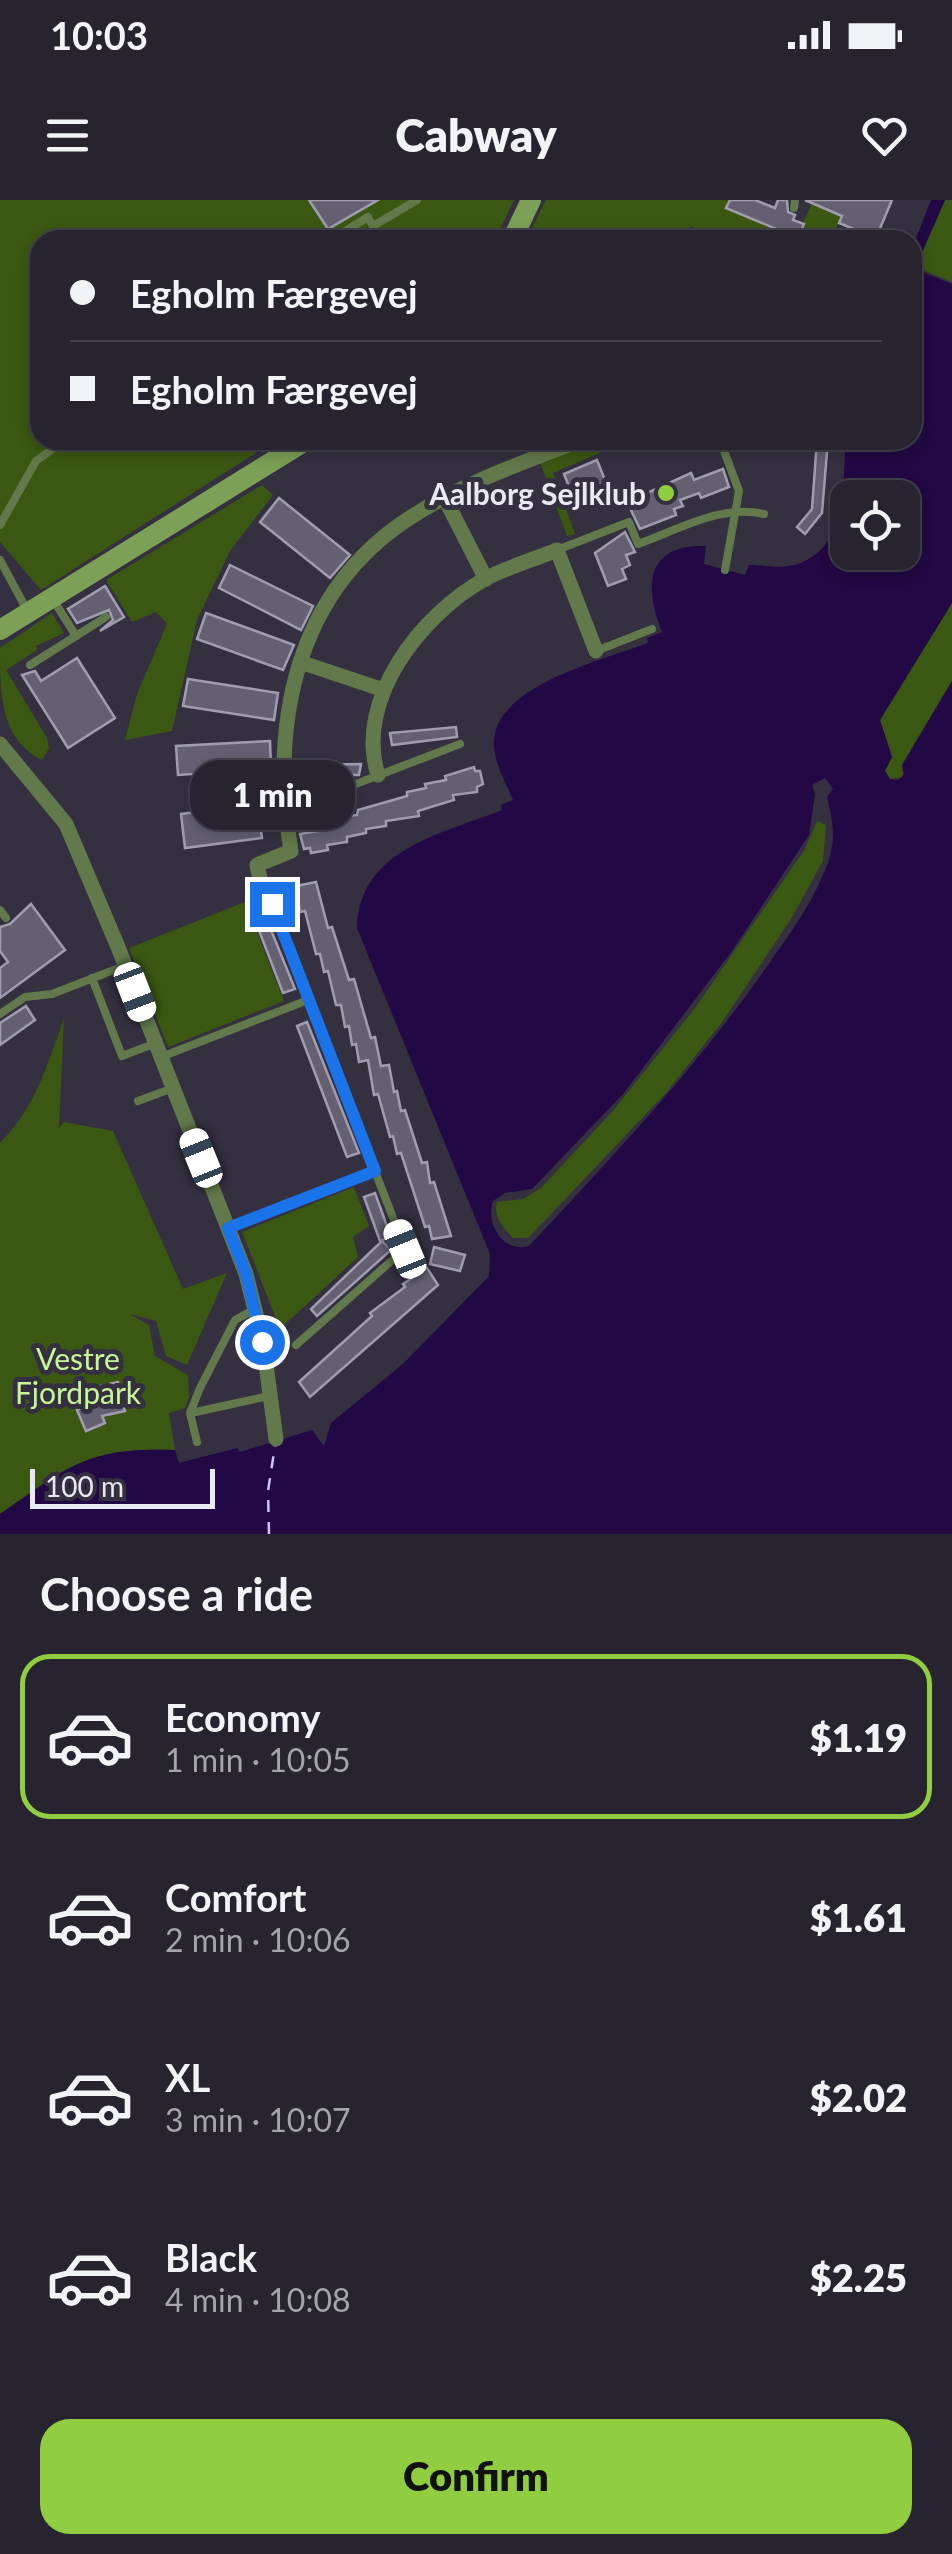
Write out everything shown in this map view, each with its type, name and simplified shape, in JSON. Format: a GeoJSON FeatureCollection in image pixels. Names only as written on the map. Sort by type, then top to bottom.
{"type":"FeatureCollection","features":[{"type":"Feature","properties":{"kind":"street"},"geometry":{"type":"LineString","coordinates":[[517,230],[532,200]]}},
{"type":"Feature","properties":{"kind":"street"},"geometry":{"type":"LineString","coordinates":[[0,630],[291,450]]}},
{"type":"Feature","properties":{"kind":"street"},"geometry":{"type":"LineString","coordinates":[[267,898],[257,866],[291,851],[282,796],[282,754],[291,683],[318,621],[371,549],[405,521],[537,450]]}},
{"type":"Feature","properties":{"kind":"street"},"geometry":{"type":"LineString","coordinates":[[444,498],[486,579]]}},
{"type":"Feature","properties":{"kind":"street"},"geometry":{"type":"LineString","coordinates":[[378,775],[374,744],[384,690],[426,628],[452,602],[486,579],[556,550],[596,652]]}},
{"type":"Feature","properties":{"kind":"street"},"geometry":{"type":"LineString","coordinates":[[300,662],[384,690]]}},
{"type":"Feature","properties":{"kind":"street"},"geometry":{"type":"LineString","coordinates":[[0,744],[46,795],[66,824],[125,966],[228,1228],[255,1309],[276,1439]]}},
{"type":"Feature","properties":{"kind":"lane"},"geometry":{"type":"LineString","coordinates":[[373,226],[418,200]]}},
{"type":"Feature","properties":{"kind":"lane"},"geometry":{"type":"LineString","coordinates":[[347,230],[368,217],[375,230]]}},
{"type":"Feature","properties":{"kind":"lane"},"geometry":{"type":"LineString","coordinates":[[0,524],[36,461],[52,450]]}},
{"type":"Feature","properties":{"kind":"lane"},"geometry":{"type":"LineString","coordinates":[[724,450],[739,491],[725,570]]}},
{"type":"Feature","properties":{"kind":"lane"},"geometry":{"type":"LineString","coordinates":[[556,550],[629,522],[638,544],[736,510],[764,514]]}},
{"type":"Feature","properties":{"kind":"lane"},"geometry":{"type":"LineString","coordinates":[[0,560],[28,612]]}},
{"type":"Feature","properties":{"kind":"lane"},"geometry":{"type":"LineString","coordinates":[[52,598],[76,636]]}},
{"type":"Feature","properties":{"kind":"lane"},"geometry":{"type":"LineString","coordinates":[[30,665],[106,618]]}},
{"type":"Feature","properties":{"kind":"lane"},"geometry":{"type":"LineString","coordinates":[[596,652],[652,629]]}},
{"type":"Feature","properties":{"kind":"lane"},"geometry":{"type":"LineString","coordinates":[[314,800],[460,744]]}},
{"type":"Feature","properties":{"kind":"lane"},"geometry":{"type":"LineString","coordinates":[[267,898],[405,1249],[296,1345]]}},
{"type":"Feature","properties":{"kind":"lane"},"geometry":{"type":"LineString","coordinates":[[0,1014],[24,996],[52,994],[125,966]]}},
{"type":"Feature","properties":{"kind":"lane"},"geometry":{"type":"LineString","coordinates":[[92,978],[122,1056],[158,1050],[308,1000]]}},
{"type":"Feature","properties":{"kind":"lane"},"geometry":{"type":"LineString","coordinates":[[138,1101],[173,1088]]}},
{"type":"Feature","properties":{"kind":"lane"},"geometry":{"type":"LineString","coordinates":[[228,1228],[375,1171]]}},
{"type":"Feature","properties":{"kind":"lane"},"geometry":{"type":"LineString","coordinates":[[197,1442],[190,1413],[235,1320],[255,1309]]}},
{"type":"Feature","properties":{"kind":"lane"},"geometry":{"type":"LineString","coordinates":[[190,1413],[269,1396]]}},
{"type":"Feature","properties":{"kind":"green space"},"geometry":{"type":"Polygon","coordinates":[[[0,200],[514,200],[500,230],[30,230],[30,450],[260,450],[41,590],[0,542],[0,200]]]}},
{"type":"Feature","properties":{"kind":"green space"},"geometry":{"type":"Polygon","coordinates":[[[546,200],[730,200],[727,208],[780,230],[700,230],[690,226],[688,230],[531,230],[546,200]]]}},
{"type":"Feature","properties":{"kind":"green space"},"geometry":{"type":"Polygon","coordinates":[[[945,200],[952,200],[952,282],[925,271],[922,254],[945,200]]]}},
{"type":"Feature","properties":{"kind":"green space"},"geometry":{"type":"Polygon","coordinates":[[[812,203],[842,216],[836,230],[800,230],[812,203]]]}},
{"type":"Feature","properties":{"kind":"green space"},"geometry":{"type":"Polygon","coordinates":[[[572,450],[601,450],[553,473],[575,534],[567,536],[540,462],[572,450]]]}},
{"type":"Feature","properties":{"kind":"green space"},"geometry":{"type":"Polygon","coordinates":[[[262,485],[273,495],[230,551],[197,620],[172,731],[125,740],[137,694],[167,624],[156,612],[132,622],[106,580],[262,485]]]}},
{"type":"Feature","properties":{"kind":"green space"},"geometry":{"type":"Polygon","coordinates":[[[952,603],[952,681],[902,765],[903,777],[890,779],[885,771],[892,757],[880,720],[952,603]]]}},
{"type":"Feature","properties":{"kind":"green space"},"geometry":{"type":"Polygon","coordinates":[[[52,613],[64,633],[36,646],[37,650],[6,670],[47,738],[49,748],[42,760],[28,751],[10,727],[2,698],[0,648],[52,613]]]}},
{"type":"Feature","properties":{"kind":"green space"},"geometry":{"type":"Polygon","coordinates":[[[817,821],[826,825],[823,861],[791,919],[723,1021],[665,1094],[528,1238],[513,1238],[498,1217],[497,1202],[523,1199],[541,1188],[612,1112],[695,1008],[805,849],[817,821]]]}},
{"type":"Feature","properties":{"kind":"green space"},"geometry":{"type":"Polygon","coordinates":[[[245,902],[284,1001],[168,1047],[129,948],[245,902]]]}},
{"type":"Feature","properties":{"kind":"green space","name":"Vestre Fjordpark"},"geometry":{"type":"Polygon","coordinates":[[[64,1018],[59,1128],[64,1122],[113,1131],[183,1289],[227,1273],[187,1365],[166,1356],[156,1321],[130,1314],[149,1325],[155,1356],[188,1375],[185,1408],[169,1413],[175,1450],[99,1456],[44,1483],[0,1514],[0,1143],[31,1100],[64,1018]]]}},
{"type":"Feature","properties":{"kind":"green space"},"geometry":{"type":"Polygon","coordinates":[[[354,1187],[369,1226],[353,1237],[358,1257],[280,1329],[242,1232],[354,1187]]]}},
{"type":"Feature","properties":{"kind":"shaded area"},"geometry":{"type":"Polygon","coordinates":[[[931,200],[945,200],[922,252],[919,230],[931,200]]]}},
{"type":"Feature","properties":{"kind":"shaded area"},"geometry":{"type":"Polygon","coordinates":[[[922,272],[952,284],[952,603],[880,720],[892,757],[885,771],[890,779],[899,780],[904,774],[902,765],[952,681],[952,1534],[0,1534],[0,1514],[63,1472],[99,1456],[175,1450],[179,1463],[237,1448],[240,1452],[312,1430],[324,1446],[331,1423],[404,1363],[489,1276],[490,1254],[357,928],[361,901],[372,880],[408,848],[502,810],[501,805],[513,800],[496,757],[494,742],[499,722],[512,705],[532,690],[580,667],[648,643],[647,638],[662,632],[652,584],[654,571],[671,552],[706,546],[704,564],[745,575],[749,565],[789,566],[822,548],[830,536],[830,570],[920,570],[920,480],[843,480],[845,450],[922,450],[922,272]],[[825,778],[812,785],[815,794],[809,835],[732,951],[623,1094],[532,1189],[505,1193],[493,1201],[494,1227],[504,1241],[529,1246],[685,1073],[743,1000],[787,938],[825,870],[832,849],[833,826],[827,797],[833,789],[825,778]]]}},
{"type":"Feature","properties":{"kind":"building"},"geometry":{"type":"Polygon","coordinates":[[[309,200],[378,200],[328,229],[309,200]]]}},
{"type":"Feature","properties":{"kind":"building"},"geometry":{"type":"Polygon","coordinates":[[[730,200],[755,200],[775,208],[778,200],[787,200],[788,212],[795,215],[793,220],[804,224],[801,230],[779,230],[726,208],[730,200]]]}},
{"type":"Feature","properties":{"kind":"building"},"geometry":{"type":"Polygon","coordinates":[[[805,200],[892,200],[879,230],[856,230],[839,223],[842,216],[805,200]]]}},
{"type":"Feature","properties":{"kind":"building"},"geometry":{"type":"Polygon","coordinates":[[[816,450],[827,450],[822,513],[805,534],[797,527],[812,509],[816,450]]]}},
{"type":"Feature","properties":{"kind":"building"},"geometry":{"type":"Polygon","coordinates":[[[597,460],[611,495],[595,501],[592,493],[574,500],[564,474],[597,460]]]}},
{"type":"Feature","properties":{"kind":"building"},"geometry":{"type":"Polygon","coordinates":[[[723,469],[729,487],[701,498],[699,493],[680,500],[683,506],[674,509],[676,515],[640,529],[629,506],[638,502],[636,498],[691,473],[694,480],[723,469]]]}},
{"type":"Feature","properties":{"kind":"building"},"geometry":{"type":"Polygon","coordinates":[[[279,498],[350,555],[330,578],[260,522],[279,498]]]}},
{"type":"Feature","properties":{"kind":"building"},"geometry":{"type":"Polygon","coordinates":[[[625,532],[635,552],[626,555],[630,565],[622,569],[626,579],[608,586],[595,553],[625,532]]]}},
{"type":"Feature","properties":{"kind":"building"},"geometry":{"type":"Polygon","coordinates":[[[230,565],[313,606],[301,630],[219,588],[230,565]]]}},
{"type":"Feature","properties":{"kind":"building"},"geometry":{"type":"Polygon","coordinates":[[[105,586],[124,617],[100,631],[113,620],[109,610],[77,623],[68,609],[105,586]]]}},
{"type":"Feature","properties":{"kind":"building"},"geometry":{"type":"Polygon","coordinates":[[[206,613],[294,645],[283,670],[197,639],[206,613]]]}},
{"type":"Feature","properties":{"kind":"building"},"geometry":{"type":"Polygon","coordinates":[[[77,658],[115,718],[68,748],[22,675],[35,671],[41,681],[77,658]]]}},
{"type":"Feature","properties":{"kind":"building"},"geometry":{"type":"Polygon","coordinates":[[[188,679],[278,693],[274,720],[183,706],[188,679]]]}},
{"type":"Feature","properties":{"kind":"building"},"geometry":{"type":"Polygon","coordinates":[[[456,727],[457,737],[392,745],[390,733],[456,727]]]}},
{"type":"Feature","properties":{"kind":"building"},"geometry":{"type":"Polygon","coordinates":[[[270,741],[271,769],[178,775],[176,746],[270,741]]]}},
{"type":"Feature","properties":{"kind":"building"},"geometry":{"type":"Polygon","coordinates":[[[361,764],[359,775],[304,775],[305,807],[297,807],[296,765],[361,764]]]}},
{"type":"Feature","properties":{"kind":"building"},"geometry":{"type":"Polygon","coordinates":[[[474,767],[480,771],[483,784],[477,792],[453,795],[454,800],[418,811],[419,816],[386,821],[386,826],[347,837],[347,842],[327,845],[328,850],[311,853],[310,848],[304,849],[300,834],[318,831],[317,828],[338,818],[357,815],[358,810],[407,796],[407,792],[426,788],[425,784],[446,780],[445,776],[474,767]]]}},
{"type":"Feature","properties":{"kind":"building"},"geometry":{"type":"Polygon","coordinates":[[[257,803],[262,838],[185,848],[181,814],[257,803]]]}},
{"type":"Feature","properties":{"kind":"building"},"geometry":{"type":"Polygon","coordinates":[[[316,882],[328,928],[332,927],[349,980],[354,979],[381,1066],[389,1065],[394,1092],[397,1091],[401,1111],[405,1110],[422,1163],[427,1162],[430,1183],[434,1182],[451,1236],[432,1239],[429,1226],[425,1227],[401,1153],[397,1154],[393,1136],[390,1137],[378,1094],[374,1095],[368,1060],[359,1062],[341,1005],[336,1005],[328,971],[324,972],[320,954],[316,954],[305,911],[300,912],[296,886],[316,882]]]}},
{"type":"Feature","properties":{"kind":"building"},"geometry":{"type":"Polygon","coordinates":[[[260,903],[295,989],[283,993],[250,907],[260,903]]]}},
{"type":"Feature","properties":{"kind":"building"},"geometry":{"type":"Polygon","coordinates":[[[31,904],[65,950],[0,998],[0,968],[8,962],[0,951],[0,927],[10,924],[31,904]]]}},
{"type":"Feature","properties":{"kind":"building"},"geometry":{"type":"Polygon","coordinates":[[[26,1006],[35,1020],[0,1045],[0,1023],[26,1006]]]}},
{"type":"Feature","properties":{"kind":"building"},"geometry":{"type":"Polygon","coordinates":[[[307,1022],[359,1153],[347,1157],[297,1026],[307,1022]]]}},
{"type":"Feature","properties":{"kind":"building"},"geometry":{"type":"Polygon","coordinates":[[[375,1193],[391,1237],[380,1241],[364,1197],[375,1193]]]}},
{"type":"Feature","properties":{"kind":"building"},"geometry":{"type":"Polygon","coordinates":[[[382,1241],[391,1250],[317,1316],[311,1309],[382,1241]]]}},
{"type":"Feature","properties":{"kind":"building"},"geometry":{"type":"Polygon","coordinates":[[[434,1247],[465,1255],[460,1271],[430,1264],[434,1247]]]}},
{"type":"Feature","properties":{"kind":"building"},"geometry":{"type":"Polygon","coordinates":[[[427,1268],[438,1285],[310,1397],[299,1382],[372,1316],[370,1313],[427,1268]]]}},
{"type":"Feature","properties":{"kind":"building"},"geometry":{"type":"Polygon","coordinates":[[[118,1382],[125,1411],[102,1416],[105,1423],[86,1431],[77,1410],[85,1406],[82,1390],[118,1382]]]}},
{"type":"Feature","properties":{"kind":"ferry route"},"geometry":{"type":"LineString","coordinates":[[269,1534],[268,1491],[275,1446]]}},
{"type":"Feature","properties":{"kind":"place","name":"Aalborg Sejlklub"},"geometry":{"type":"Point","coordinates":[666,493]}},
{"type":"Feature","properties":{"kind":"route"},"geometry":{"type":"LineString","coordinates":[[262,1342],[246,1274],[228,1228],[375,1171],[272,904]]}}]}
